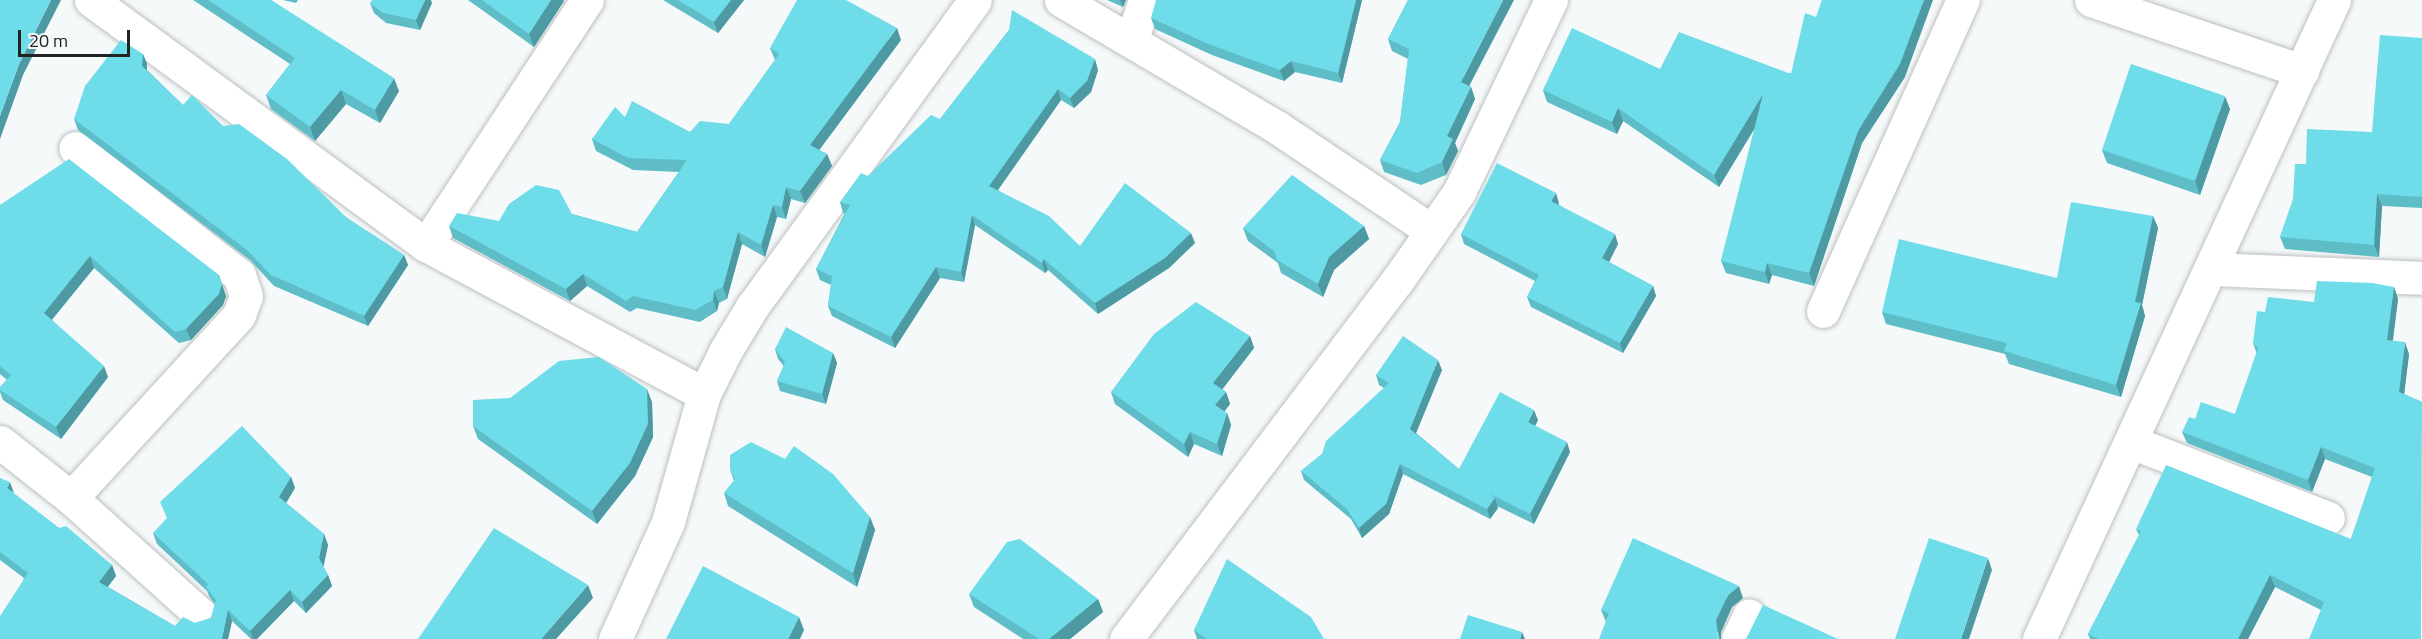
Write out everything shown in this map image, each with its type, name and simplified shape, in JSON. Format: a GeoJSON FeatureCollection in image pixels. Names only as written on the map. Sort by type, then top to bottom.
{"type":"FeatureCollection","features":[{"type":"Feature","properties":{"kind":"street"},"geometry":{"type":"LineString","coordinates":[[91,0],[426,245],[704,394]]}},
{"type":"Feature","properties":{"kind":"street"},"geometry":{"type":"LineString","coordinates":[[426,245],[586,0]]}},
{"type":"Feature","properties":{"kind":"street"},"geometry":{"type":"LineString","coordinates":[[615,639],[668,522],[704,394],[752,307],[975,0]]}},
{"type":"Feature","properties":{"kind":"street"},"geometry":{"type":"LineString","coordinates":[[1061,0],[1278,128],[1432,231]]}},
{"type":"Feature","properties":{"kind":"street"},"geometry":{"type":"LineString","coordinates":[[1131,42],[1145,0]]}},
{"type":"Feature","properties":{"kind":"street"},"geometry":{"type":"LineString","coordinates":[[1126,639],[1459,192],[1551,0]]}},
{"type":"Feature","properties":{"kind":"street"},"geometry":{"type":"LineString","coordinates":[[1823,310],[1962,0]]}},
{"type":"Feature","properties":{"kind":"street"},"geometry":{"type":"LineString","coordinates":[[2091,0],[2302,71]]}},
{"type":"Feature","properties":{"kind":"street"},"geometry":{"type":"LineString","coordinates":[[2039,639],[2334,0]]}},
{"type":"Feature","properties":{"kind":"street"},"geometry":{"type":"LineString","coordinates":[[71,498],[239,315],[246,296],[239,275],[75,148]]}},
{"type":"Feature","properties":{"kind":"street"},"geometry":{"type":"LineString","coordinates":[[2211,269],[2422,278]]}},
{"type":"Feature","properties":{"kind":"street"},"geometry":{"type":"LineString","coordinates":[[0,442],[71,498],[202,616]]}},
{"type":"Feature","properties":{"kind":"street"},"geometry":{"type":"LineString","coordinates":[[2131,442],[2328,518]]}},
{"type":"Feature","properties":{"kind":"building"},"geometry":{"type":"Polygon","coordinates":[[[0,0],[51,0],[19,64],[0,116],[0,0]]]}},
{"type":"Feature","properties":{"kind":"building"},"geometry":{"type":"Polygon","coordinates":[[[208,0],[271,0],[394,78],[375,110],[341,90],[310,127],[266,95],[295,58],[208,0]]]}},
{"type":"Feature","properties":{"kind":"building"},"geometry":{"type":"Polygon","coordinates":[[[372,0],[425,0],[416,20],[383,13],[370,3],[372,0]]]}},
{"type":"Feature","properties":{"kind":"building"},"geometry":{"type":"Polygon","coordinates":[[[482,0],[551,0],[529,34],[482,0]]]}},
{"type":"Feature","properties":{"kind":"building"},"geometry":{"type":"Polygon","coordinates":[[[678,0],[731,0],[714,22],[678,0]]]}},
{"type":"Feature","properties":{"kind":"building"},"geometry":{"type":"Polygon","coordinates":[[[797,0],[846,0],[897,28],[810,145],[827,154],[800,191],[786,187],[782,207],[773,205],[761,245],[738,232],[723,287],[714,291],[713,300],[695,310],[633,296],[626,301],[583,274],[566,289],[449,226],[457,213],[499,221],[509,204],[536,185],[559,190],[572,214],[637,232],[687,160],[628,158],[592,139],[615,107],[625,117],[632,101],[690,132],[700,121],[729,124],[779,54],[770,48],[797,0]]]}},
{"type":"Feature","properties":{"kind":"building"},"geometry":{"type":"Polygon","coordinates":[[[1156,0],[1356,0],[1338,73],[1291,61],[1280,70],[1208,44],[1151,18],[1156,0]]]}},
{"type":"Feature","properties":{"kind":"building"},"geometry":{"type":"Polygon","coordinates":[[[1408,0],[1503,0],[1461,82],[1471,87],[1447,136],[1453,139],[1442,162],[1417,173],[1380,160],[1400,122],[1409,49],[1388,39],[1408,0]]]}},
{"type":"Feature","properties":{"kind":"building"},"geometry":{"type":"Polygon","coordinates":[[[1822,0],[1924,0],[1900,64],[1858,131],[1809,273],[1767,263],[1765,272],[1721,261],[1763,94],[1714,175],[1618,108],[1612,122],[1543,90],[1572,28],[1660,69],[1679,32],[1791,74],[1805,13],[1816,17],[1822,0]]]}},
{"type":"Feature","properties":{"kind":"building"},"geometry":{"type":"Polygon","coordinates":[[[1012,10],[1095,59],[1087,81],[1070,98],[1058,89],[989,186],[1049,216],[1080,246],[1125,183],[1191,233],[1165,258],[1095,303],[1044,259],[1042,263],[972,215],[961,272],[936,267],[891,337],[828,306],[832,276],[816,269],[850,205],[840,202],[861,173],[868,176],[931,115],[940,119],[1009,30],[1012,10]]]}},
{"type":"Feature","properties":{"kind":"building"},"geometry":{"type":"Polygon","coordinates":[[[2380,35],[2422,38],[2422,197],[2377,194],[2374,245],[2280,237],[2293,199],[2295,164],[2306,164],[2307,129],[2372,132],[2380,35]]]}},
{"type":"Feature","properties":{"kind":"building"},"geometry":{"type":"Polygon","coordinates":[[[121,40],[143,54],[142,66],[183,105],[192,95],[223,126],[239,124],[287,159],[347,218],[404,255],[364,316],[271,275],[247,250],[74,119],[85,86],[121,40]]]}},
{"type":"Feature","properties":{"kind":"building"},"geometry":{"type":"Polygon","coordinates":[[[2131,64],[2225,96],[2195,181],[2102,150],[2131,64]]]}},
{"type":"Feature","properties":{"kind":"building"},"geometry":{"type":"Polygon","coordinates":[[[69,159],[219,275],[222,284],[219,294],[186,329],[175,332],[90,256],[44,313],[104,366],[56,427],[0,390],[11,375],[0,366],[0,205],[69,159]]]}},
{"type":"Feature","properties":{"kind":"building"},"geometry":{"type":"Polygon","coordinates":[[[1497,163],[1556,193],[1551,201],[1615,234],[1602,258],[1653,286],[1620,343],[1527,297],[1539,275],[1461,234],[1497,163]]]}},
{"type":"Feature","properties":{"kind":"building"},"geometry":{"type":"Polygon","coordinates":[[[1292,175],[1364,226],[1329,257],[1318,284],[1277,260],[1274,251],[1243,228],[1292,175]]]}},
{"type":"Feature","properties":{"kind":"building"},"geometry":{"type":"Polygon","coordinates":[[[2071,202],[2153,216],[2135,302],[2141,303],[2116,385],[2004,351],[2007,343],[1882,312],[1899,239],[2057,278],[2071,202]]]}},
{"type":"Feature","properties":{"kind":"building"},"geometry":{"type":"Polygon","coordinates":[[[2317,281],[2372,283],[2394,287],[2387,340],[2405,342],[2399,392],[2422,402],[2421,639],[2309,639],[2324,602],[2270,575],[2238,639],[2099,639],[2088,634],[2141,531],[2136,529],[2166,465],[2351,539],[2375,468],[2321,447],[2308,480],[2182,432],[2189,417],[2195,419],[2201,402],[2235,414],[2258,348],[2253,343],[2257,311],[2265,312],[2268,297],[2314,302],[2317,281]]]}},
{"type":"Feature","properties":{"kind":"building"},"geometry":{"type":"Polygon","coordinates":[[[1196,302],[1250,336],[1213,383],[1226,392],[1215,405],[1227,413],[1217,444],[1190,432],[1184,444],[1111,392],[1154,334],[1196,302]]]}},
{"type":"Feature","properties":{"kind":"building"},"geometry":{"type":"Polygon","coordinates":[[[786,327],[833,353],[822,394],[777,381],[785,362],[775,349],[786,327]]]}},
{"type":"Feature","properties":{"kind":"building"},"geometry":{"type":"Polygon","coordinates":[[[1403,336],[1438,360],[1410,429],[1459,469],[1500,392],[1534,410],[1528,422],[1567,442],[1530,514],[1490,494],[1495,498],[1487,509],[1400,464],[1386,504],[1359,528],[1347,509],[1301,471],[1322,454],[1326,441],[1389,383],[1376,375],[1403,336]]]}},
{"type":"Feature","properties":{"kind":"building"},"geometry":{"type":"Polygon","coordinates":[[[599,357],[647,389],[648,424],[630,463],[592,511],[473,426],[473,400],[510,398],[559,361],[599,357]]]}},
{"type":"Feature","properties":{"kind":"building"},"geometry":{"type":"Polygon","coordinates":[[[242,426],[291,477],[279,497],[324,534],[319,558],[328,575],[302,602],[290,590],[250,631],[228,610],[222,639],[0,639],[0,616],[28,573],[0,552],[0,478],[10,482],[7,488],[59,528],[66,526],[112,565],[99,582],[175,626],[183,617],[195,623],[211,618],[216,600],[206,587],[208,584],[153,533],[167,518],[160,502],[242,426]]]}},
{"type":"Feature","properties":{"kind":"building"},"geometry":{"type":"Polygon","coordinates":[[[751,442],[785,459],[794,446],[833,474],[870,517],[853,573],[724,493],[735,479],[730,469],[730,455],[751,442]]]}},
{"type":"Feature","properties":{"kind":"building"},"geometry":{"type":"Polygon","coordinates":[[[494,528],[588,585],[541,639],[418,639],[494,528]]]}},
{"type":"Feature","properties":{"kind":"building"},"geometry":{"type":"Polygon","coordinates":[[[1633,538],[1739,586],[1728,595],[1716,620],[1720,639],[1599,639],[1609,613],[1601,610],[1633,538]]]}},
{"type":"Feature","properties":{"kind":"building"},"geometry":{"type":"Polygon","coordinates":[[[1929,538],[1988,558],[1961,639],[1895,639],[1929,538]]]}},
{"type":"Feature","properties":{"kind":"building"},"geometry":{"type":"Polygon","coordinates":[[[1020,539],[1098,599],[1049,639],[1039,639],[969,594],[1007,542],[1020,539]]]}},
{"type":"Feature","properties":{"kind":"building"},"geometry":{"type":"Polygon","coordinates":[[[1227,559],[1311,617],[1324,639],[1207,639],[1194,630],[1227,559]]]}},
{"type":"Feature","properties":{"kind":"building"},"geometry":{"type":"Polygon","coordinates":[[[703,566],[799,617],[788,639],[666,639],[703,566]]]}},
{"type":"Feature","properties":{"kind":"building"},"geometry":{"type":"Polygon","coordinates":[[[1763,605],[1838,639],[1746,639],[1763,605]]]}},
{"type":"Feature","properties":{"kind":"building"},"geometry":{"type":"Polygon","coordinates":[[[1468,615],[1522,632],[1520,639],[1460,639],[1468,615]]]}}]}
